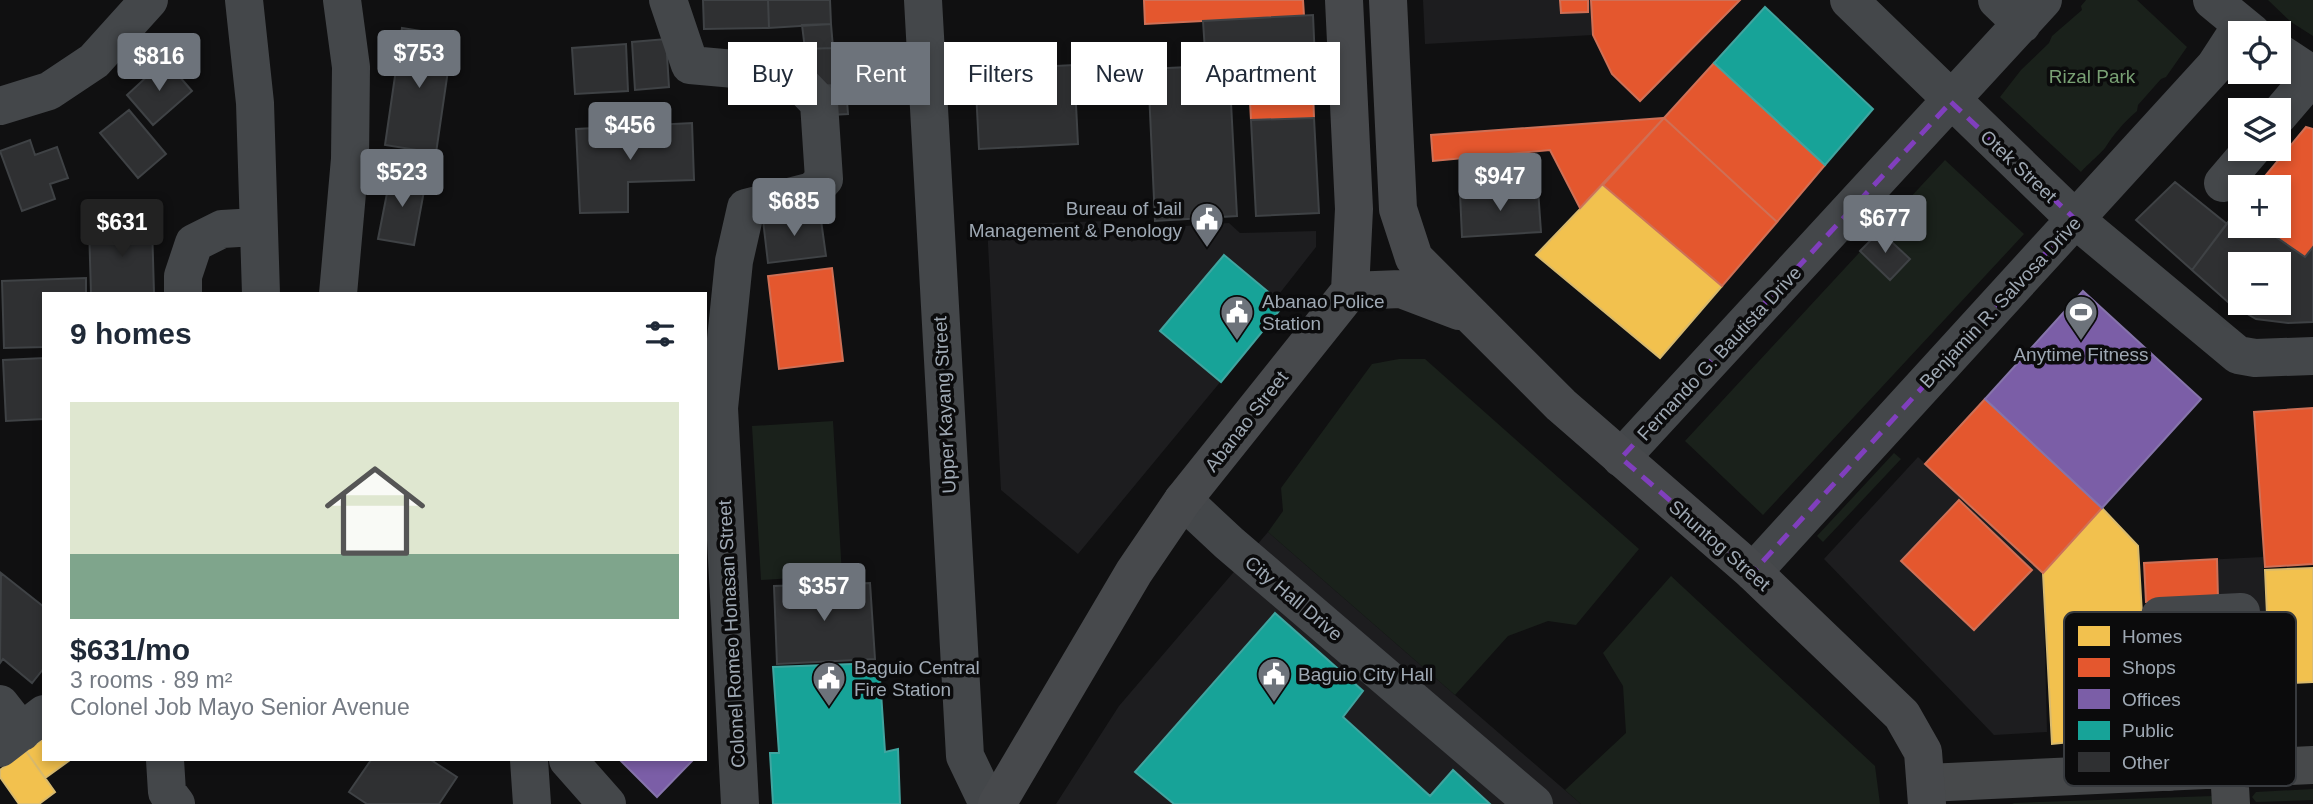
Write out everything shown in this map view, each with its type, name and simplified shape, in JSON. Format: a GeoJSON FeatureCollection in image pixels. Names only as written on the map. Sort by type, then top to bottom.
{"type":"FeatureCollection","features":[{"type":"Feature","properties":{"kind":"highway"},"geometry":{"type":"LineString","coordinates":[[1344,0],[1354,209],[1350,291]]}},
{"type":"Feature","properties":{"kind":"highway","name":"Shuntog Street"},"geometry":{"type":"LineString","coordinates":[[1388,0],[1398,209],[1414,258],[1466,313],[1621,458],[1753,572],[1902,715],[1923,752],[1927,794]]}},
{"type":"Feature","properties":{"kind":"highway","name":"Shuntog Street"},"geometry":{"type":"LineString","coordinates":[[1350,291],[1401,289],[1466,313]]}},
{"type":"Feature","properties":{"kind":"highway","name":"Abanao Street"},"geometry":{"type":"LineString","coordinates":[[997,804],[1134,572],[1183,500],[1350,291]]}},
{"type":"Feature","properties":{"kind":"main road"},"geometry":{"type":"LineString","coordinates":[[1927,794],[2064,781]]}},
{"type":"Feature","properties":{"kind":"street"},"geometry":{"type":"LineString","coordinates":[[0,106],[49,91],[94,61],[149,0]]}},
{"type":"Feature","properties":{"kind":"street"},"geometry":{"type":"LineString","coordinates":[[244,0],[255,103],[261,292]]}},
{"type":"Feature","properties":{"kind":"street"},"geometry":{"type":"LineString","coordinates":[[338,292],[350,159],[351,67],[342,0]]}},
{"type":"Feature","properties":{"kind":"street","name":"Colonel Romeo Honasan Street"},"geometry":{"type":"LineString","coordinates":[[668,0],[690,65],[791,74],[819,103],[824,178],[813,191],[746,208],[734,261],[719,408],[740,804]]}},
{"type":"Feature","properties":{"kind":"street","name":"Upper Kayang Street"},"geometry":{"type":"LineString","coordinates":[[923,0],[965,756],[988,804]]}},
{"type":"Feature","properties":{"kind":"street","name":"Otek Street"},"geometry":{"type":"LineString","coordinates":[[1849,0],[1951,102],[2076,220],[2238,355],[2255,358],[2313,356]]}},
{"type":"Feature","properties":{"kind":"street"},"geometry":{"type":"LineString","coordinates":[[2212,0],[2237,21]]}},
{"type":"Feature","properties":{"kind":"street","name":"Fernando G. Bautista Drive"},"geometry":{"type":"LineString","coordinates":[[1621,458],[1951,102],[2021,8]]}},
{"type":"Feature","properties":{"kind":"street","name":"Benjamin R. Salvosa Drive"},"geometry":{"type":"LineString","coordinates":[[1753,572],[2228,50]]}},
{"type":"Feature","properties":{"kind":"street"},"geometry":{"type":"LineString","coordinates":[[2291,61],[2313,75],[2291,101]]}},
{"type":"Feature","properties":{"kind":"street"},"geometry":{"type":"LineString","coordinates":[[2223,183],[2242,161]]}},
{"type":"Feature","properties":{"kind":"street"},"geometry":{"type":"LineString","coordinates":[[183,292],[183,276],[194,243],[222,229],[257,227]]}},
{"type":"Feature","properties":{"kind":"street","name":"City Hall Drive"},"geometry":{"type":"LineString","coordinates":[[1183,500],[1229,543],[1534,804]]}},
{"type":"Feature","properties":{"kind":"street"},"geometry":{"type":"LineString","coordinates":[[165,761],[167,792],[176,804]]}},
{"type":"Feature","properties":{"kind":"street"},"geometry":{"type":"LineString","coordinates":[[529,761],[532,804]]}},
{"type":"Feature","properties":{"kind":"street"},"geometry":{"type":"LineString","coordinates":[[569,761],[607,804]]}},
{"type":"Feature","properties":{"kind":"highlighted area"},"geometry":{"type":"Polygon","coordinates":[[[1951,102],[2076,220],[1753,572],[1621,458],[1951,102]]]}},
{"type":"Feature","properties":{"kind":"shaded area"},"geometry":{"type":"Polygon","coordinates":[[[1423,0],[1591,0],[1593,35],[1425,44],[1423,0]]]}},
{"type":"Feature","properties":{"kind":"shaded area"},"geometry":{"type":"Polygon","coordinates":[[[1107,221],[1132,242],[1142,229],[1229,223],[1240,233],[1316,231],[1316,247],[1276,298],[1284,305],[1078,554],[1001,490],[987,225],[1107,221]]]}},
{"type":"Feature","properties":{"kind":"shaded area"},"geometry":{"type":"Polygon","coordinates":[[[1918,457],[2043,573],[2047,732],[1994,735],[1824,559],[1918,457]]]}},
{"type":"Feature","properties":{"kind":"shaded area"},"geometry":{"type":"Polygon","coordinates":[[[1268,532],[1581,804],[1056,804],[1119,706],[1268,532]]]}},
{"type":"Feature","properties":{"kind":"shaded area"},"geometry":{"type":"Polygon","coordinates":[[[2263,557],[2266,612],[2146,612],[2144,563],[2263,557]]]}},
{"type":"Feature","properties":{"kind":"green space","name":"Rizal Park"},"geometry":{"type":"Polygon","coordinates":[[[2086,0],[2137,0],[2187,47],[2166,77],[2161,79],[2138,105],[2137,111],[2081,172],[2000,97],[2021,70],[2049,43],[2052,36],[2082,10],[2081,6],[2086,0]]]}},
{"type":"Feature","properties":{"kind":"green space"},"geometry":{"type":"Polygon","coordinates":[[[2268,0],[2313,0],[2313,36],[2290,21],[2268,0]]]}},
{"type":"Feature","properties":{"kind":"green space"},"geometry":{"type":"Polygon","coordinates":[[[1945,160],[2024,234],[1763,515],[1685,441],[1945,160]]]}},
{"type":"Feature","properties":{"kind":"green space"},"geometry":{"type":"Polygon","coordinates":[[[1399,359],[1425,359],[1639,549],[1576,625],[1548,621],[1508,636],[1455,695],[1268,532],[1283,511],[1281,488],[1372,364],[1399,359]]]}},
{"type":"Feature","properties":{"kind":"green space"},"geometry":{"type":"Polygon","coordinates":[[[833,421],[842,575],[761,580],[752,426],[833,421]]]}},
{"type":"Feature","properties":{"kind":"green space"},"geometry":{"type":"Polygon","coordinates":[[[1894,453],[1901,459],[1823,542],[1817,536],[1894,453]]]}},
{"type":"Feature","properties":{"kind":"green space"},"geometry":{"type":"Polygon","coordinates":[[[1671,576],[1875,766],[1880,804],[1581,804],[1565,790],[1626,733],[1623,686],[1603,653],[1671,576]]]}},
{"type":"Feature","properties":{"kind":"green space"},"geometry":{"type":"Polygon","coordinates":[[[2313,789],[2313,800],[2256,802],[2252,797],[2256,792],[2313,789]]]}},
{"type":"Feature","properties":{"kind":"green space"},"geometry":{"type":"Polygon","coordinates":[[[2213,796],[2216,804],[2012,804],[2014,803],[2213,796]]]}},
{"type":"Feature","properties":{"kind":"building: Homes"},"geometry":{"type":"Polygon","coordinates":[[[1603,185],[1722,286],[1660,358],[1536,255],[1603,185]]]}},
{"type":"Feature","properties":{"kind":"building: Homes"},"geometry":{"type":"Polygon","coordinates":[[[2102,508],[2138,546],[2142,612],[2064,612],[2064,743],[2052,744],[2043,573],[2102,508]]]}},
{"type":"Feature","properties":{"kind":"building: Homes"},"geometry":{"type":"Polygon","coordinates":[[[2313,568],[2313,682],[2296,683],[2296,612],[2267,612],[2265,570],[2313,568]]]}},
{"type":"Feature","properties":{"kind":"building: Homes"},"geometry":{"type":"Polygon","coordinates":[[[42,740],[42,761],[69,761],[45,778],[26,751],[42,740]]]}},
{"type":"Feature","properties":{"kind":"building: Homes"},"geometry":{"type":"Polygon","coordinates":[[[26,751],[55,792],[39,804],[19,804],[0,777],[0,770],[26,751]]]}},
{"type":"Feature","properties":{"kind":"building: Shops"},"geometry":{"type":"Polygon","coordinates":[[[1144,0],[1303,0],[1304,16],[1145,24],[1144,0]]]}},
{"type":"Feature","properties":{"kind":"building: Shops"},"geometry":{"type":"Polygon","coordinates":[[[1560,0],[1588,0],[1588,12],[1561,13],[1560,0]]]}},
{"type":"Feature","properties":{"kind":"building: Shops"},"geometry":{"type":"Polygon","coordinates":[[[1591,0],[1740,0],[1640,101],[1612,74],[1593,35],[1591,0]]]}},
{"type":"Feature","properties":{"kind":"building: Shops"},"geometry":{"type":"Polygon","coordinates":[[[1714,63],[1825,165],[1777,222],[1664,118],[1714,63]]]}},
{"type":"Feature","properties":{"kind":"building: Shops"},"geometry":{"type":"Polygon","coordinates":[[[1250,105],[1314,105],[1314,118],[1251,120],[1250,105]]]}},
{"type":"Feature","properties":{"kind":"building: Shops"},"geometry":{"type":"Polygon","coordinates":[[[1664,118],[1777,222],[1722,286],[1603,185],[1664,118]]]}},
{"type":"Feature","properties":{"kind":"building: Shops"},"geometry":{"type":"Polygon","coordinates":[[[1664,118],[1580,208],[1550,150],[1433,161],[1431,135],[1664,118]]]}},
{"type":"Feature","properties":{"kind":"building: Shops"},"geometry":{"type":"Polygon","coordinates":[[[2306,127],[2313,129],[2313,247],[2305,257],[2277,238],[2291,238],[2291,175],[2266,175],[2278,161],[2291,161],[2291,145],[2306,127]]]}},
{"type":"Feature","properties":{"kind":"building: Shops"},"geometry":{"type":"Polygon","coordinates":[[[832,268],[843,361],[779,369],[768,276],[832,268]]]}},
{"type":"Feature","properties":{"kind":"building: Shops"},"geometry":{"type":"Polygon","coordinates":[[[1985,399],[2102,508],[2043,573],[1925,464],[1985,399]]]}},
{"type":"Feature","properties":{"kind":"building: Shops"},"geometry":{"type":"Polygon","coordinates":[[[2313,408],[2313,564],[2265,567],[2254,412],[2313,408]]]}},
{"type":"Feature","properties":{"kind":"building: Shops"},"geometry":{"type":"Polygon","coordinates":[[[1959,500],[2032,570],[1974,630],[1901,561],[1959,500]]]}},
{"type":"Feature","properties":{"kind":"building: Shops"},"geometry":{"type":"Polygon","coordinates":[[[2217,559],[2218,599],[2146,602],[2144,563],[2217,559]]]}},
{"type":"Feature","properties":{"kind":"building: Offices"},"geometry":{"type":"Polygon","coordinates":[[[2083,291],[2201,399],[2102,508],[1985,399],[2083,291]]]}},
{"type":"Feature","properties":{"kind":"building: Offices"},"geometry":{"type":"Polygon","coordinates":[[[621,761],[692,761],[657,797],[621,761]]]}},
{"type":"Feature","properties":{"kind":"building: Public"},"geometry":{"type":"Polygon","coordinates":[[[1765,7],[1873,109],[1825,165],[1714,63],[1765,7]]]}},
{"type":"Feature","properties":{"kind":"building: Public"},"geometry":{"type":"Polygon","coordinates":[[[1224,255],[1284,305],[1221,382],[1160,331],[1224,255]]]}},
{"type":"Feature","properties":{"kind":"building: Public","name":"Baguio City Hall"},"geometry":{"type":"Polygon","coordinates":[[[1275,613],[1363,691],[1343,717],[1430,796],[1453,770],[1490,804],[1174,804],[1135,772],[1275,613]]]}},
{"type":"Feature","properties":{"kind":"building: Public","name":"Baguio Central Fire Station"},"geometry":{"type":"Polygon","coordinates":[[[879,663],[885,752],[898,749],[900,804],[773,804],[770,753],[779,753],[773,667],[879,663]]]}},
{"type":"Feature","properties":{"kind":"building: Other"},"geometry":{"type":"Polygon","coordinates":[[[703,0],[768,0],[769,28],[704,29],[703,0]]]}},
{"type":"Feature","properties":{"kind":"building: Other"},"geometry":{"type":"Polygon","coordinates":[[[768,0],[830,0],[831,24],[769,28],[768,0]]]}},
{"type":"Feature","properties":{"kind":"building: Other"},"geometry":{"type":"Polygon","coordinates":[[[1313,15],[1314,42],[1204,42],[1203,21],[1313,15]]]}},
{"type":"Feature","properties":{"kind":"building: Other"},"geometry":{"type":"Polygon","coordinates":[[[831,24],[831,48],[817,49],[817,42],[804,42],[802,25],[831,24]]]}},
{"type":"Feature","properties":{"kind":"building: Other"},"geometry":{"type":"Polygon","coordinates":[[[402,28],[453,36],[436,153],[385,145],[402,28]]]}},
{"type":"Feature","properties":{"kind":"building: Other"},"geometry":{"type":"Polygon","coordinates":[[[666,39],[669,87],[635,90],[632,42],[666,39]]]}},
{"type":"Feature","properties":{"kind":"building: Other"},"geometry":{"type":"Polygon","coordinates":[[[626,44],[628,91],[575,94],[572,48],[626,44]]]}},
{"type":"Feature","properties":{"kind":"building: Other"},"geometry":{"type":"Polygon","coordinates":[[[831,48],[831,85],[817,86],[817,49],[831,48]]]}},
{"type":"Feature","properties":{"kind":"building: Other"},"geometry":{"type":"Polygon","coordinates":[[[165,60],[192,91],[153,125],[127,95],[165,60]]]}},
{"type":"Feature","properties":{"kind":"building: Other"},"geometry":{"type":"Polygon","coordinates":[[[1071,65],[1071,105],[1076,105],[1078,144],[979,149],[977,105],[1057,105],[1057,66],[1071,65]]]}},
{"type":"Feature","properties":{"kind":"building: Other"},"geometry":{"type":"Polygon","coordinates":[[[1181,67],[1181,105],[1231,105],[1237,216],[1155,221],[1150,105],[1167,105],[1167,68],[1181,67]]]}},
{"type":"Feature","properties":{"kind":"building: Other"},"geometry":{"type":"Polygon","coordinates":[[[829,87],[831,105],[847,105],[848,114],[831,115],[829,87]]]}},
{"type":"Feature","properties":{"kind":"building: Other"},"geometry":{"type":"Polygon","coordinates":[[[129,110],[166,154],[138,178],[100,133],[129,110]]]}},
{"type":"Feature","properties":{"kind":"building: Other"},"geometry":{"type":"Polygon","coordinates":[[[1314,118],[1319,213],[1256,216],[1251,120],[1314,118]]]}},
{"type":"Feature","properties":{"kind":"building: Other"},"geometry":{"type":"Polygon","coordinates":[[[692,123],[694,180],[628,182],[628,212],[580,213],[576,129],[692,123]]]}},
{"type":"Feature","properties":{"kind":"building: Other"},"geometry":{"type":"Polygon","coordinates":[[[30,140],[35,155],[57,147],[68,178],[50,184],[55,199],[22,211],[0,151],[30,140]]]}},
{"type":"Feature","properties":{"kind":"building: Other"},"geometry":{"type":"Polygon","coordinates":[[[391,173],[426,180],[414,245],[378,239],[391,173]]]}},
{"type":"Feature","properties":{"kind":"building: Other"},"geometry":{"type":"Polygon","coordinates":[[[2175,182],[2227,224],[2192,270],[2136,220],[2175,182]]]}},
{"type":"Feature","properties":{"kind":"building: Other"},"geometry":{"type":"Polygon","coordinates":[[[1538,189],[1541,232],[1462,237],[1460,193],[1538,189]]]}},
{"type":"Feature","properties":{"kind":"building: Other"},"geometry":{"type":"Polygon","coordinates":[[[820,213],[826,256],[768,263],[763,220],[820,213]]]}},
{"type":"Feature","properties":{"kind":"building: Other"},"geometry":{"type":"Polygon","coordinates":[[[2228,222],[2228,238],[2277,238],[2305,257],[2313,247],[2313,322],[2288,323],[2256,319],[2249,315],[2291,315],[2291,252],[2228,252],[2228,302],[2192,270],[2228,222]]]}},
{"type":"Feature","properties":{"kind":"building: Other"},"geometry":{"type":"Polygon","coordinates":[[[152,224],[154,292],[91,292],[89,226],[152,224]]]}},
{"type":"Feature","properties":{"kind":"building: Other"},"geometry":{"type":"Polygon","coordinates":[[[1880,231],[1910,259],[1890,280],[1860,251],[1880,231]]]}},
{"type":"Feature","properties":{"kind":"building: Other"},"geometry":{"type":"Polygon","coordinates":[[[86,278],[86,292],[42,292],[42,347],[4,348],[2,281],[86,278]]]}},
{"type":"Feature","properties":{"kind":"building: Other"},"geometry":{"type":"Polygon","coordinates":[[[42,358],[42,419],[6,421],[3,360],[42,358]]]}},
{"type":"Feature","properties":{"kind":"building: Other"},"geometry":{"type":"Polygon","coordinates":[[[1,573],[42,605],[42,670],[32,683],[3,659],[0,663],[1,573]]]}},
{"type":"Feature","properties":{"kind":"building: Other"},"geometry":{"type":"Polygon","coordinates":[[[870,583],[875,659],[777,664],[774,586],[870,583]]]}},
{"type":"Feature","properties":{"kind":"building: Other"},"geometry":{"type":"Polygon","coordinates":[[[370,761],[433,761],[457,777],[439,804],[367,804],[349,792],[370,761]]]}},
{"type":"Feature","properties":{"kind":"place","name":"Bureau of Jail Management & Penology"},"geometry":{"type":"Point","coordinates":[1207,249]}},
{"type":"Feature","properties":{"kind":"place","name":"Abanao Police Station"},"geometry":{"type":"Point","coordinates":[1237,342]}},
{"type":"Feature","properties":{"kind":"place","name":"Anytime Fitness"},"geometry":{"type":"Point","coordinates":[2081,342]}},
{"type":"Feature","properties":{"kind":"place","name":"Baguio City Hall"},"geometry":{"type":"Point","coordinates":[1274,704]}},
{"type":"Feature","properties":{"kind":"place","name":"Baguio Central Fire Station"},"geometry":{"type":"Point","coordinates":[829,708]}}]}
